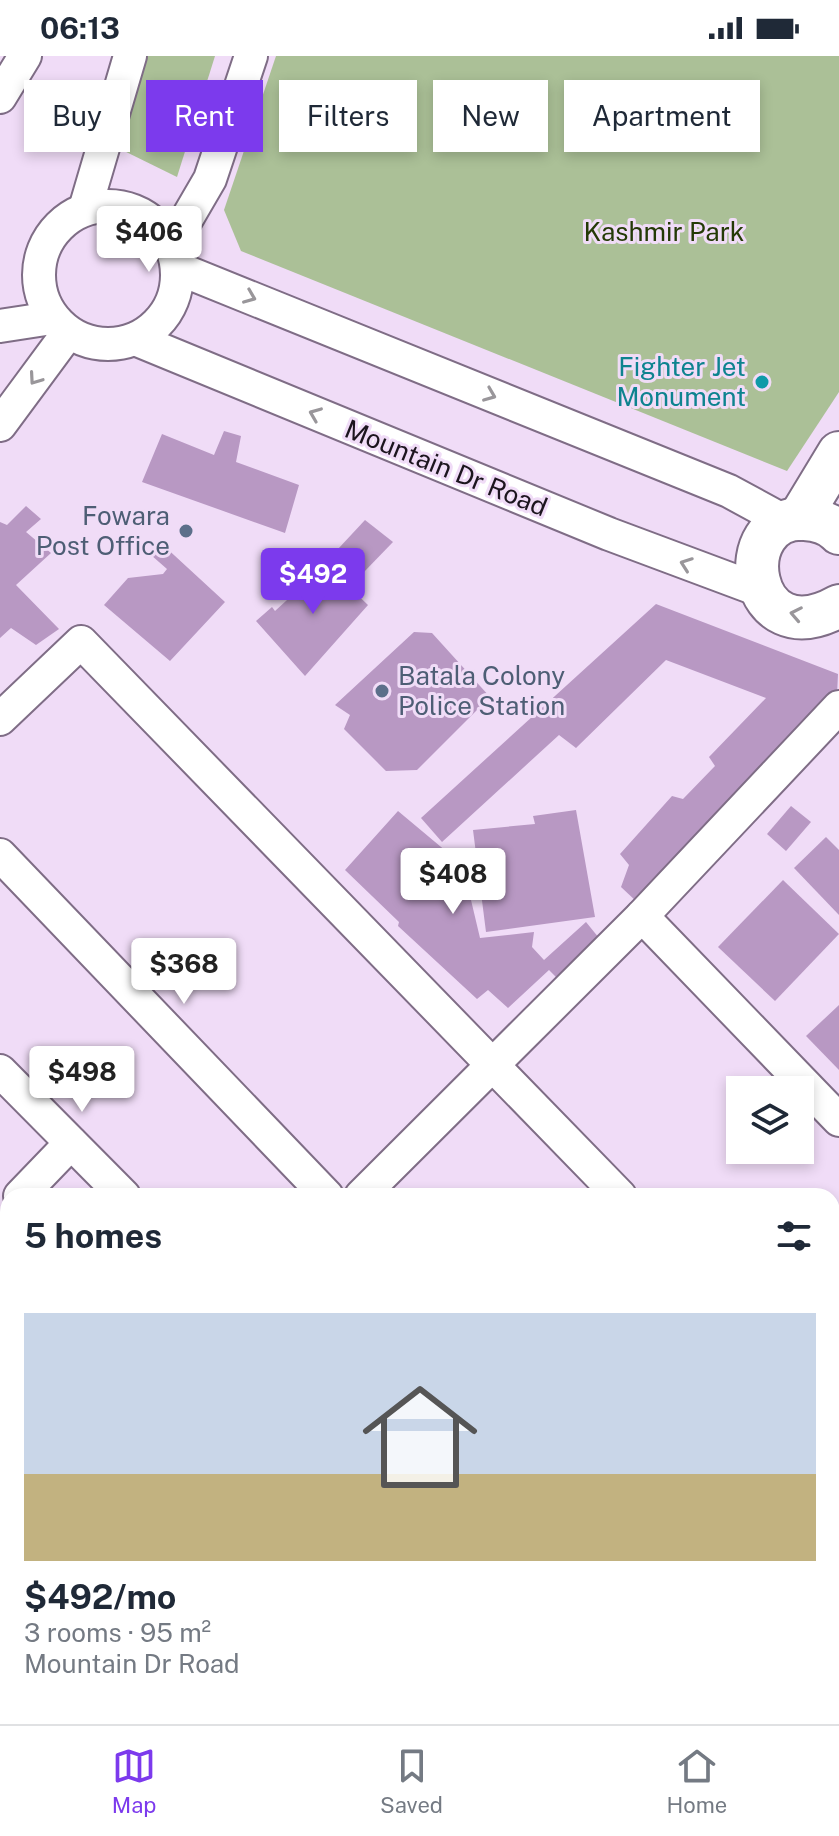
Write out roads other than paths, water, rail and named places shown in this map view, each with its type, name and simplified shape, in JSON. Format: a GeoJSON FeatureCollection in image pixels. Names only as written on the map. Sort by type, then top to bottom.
{"type":"FeatureCollection","features":[{"type":"Feature","properties":{"kind":"main road"},"geometry":{"type":"LineString","coordinates":[[793,521],[839,453]]}},
{"type":"Feature","properties":{"kind":"main road"},"geometry":{"type":"LineString","coordinates":[[839,533],[817,520],[793,521],[770,533],[759,550],[755,570],[759,590],[774,608],[796,618],[819,617],[839,606]]}},
{"type":"Feature","properties":{"kind":"street"},"geometry":{"type":"LineString","coordinates":[[0,97],[25,56]]}},
{"type":"Feature","properties":{"kind":"street"},"geometry":{"type":"LineString","coordinates":[[85,209],[130,56]]}},
{"type":"Feature","properties":{"kind":"street"},"geometry":{"type":"LineString","coordinates":[[174,257],[210,179],[251,56]]}},
{"type":"Feature","properties":{"kind":"street"},"geometry":{"type":"LineString","coordinates":[[126,208],[145,216],[160,229],[174,257],[176,290],[168,310],[154,327],[135,339],[113,345],[89,342],[60,325],[41,298],[37,276],[40,255],[50,235],[66,219],[85,209],[126,208]]}},
{"type":"Feature","properties":{"kind":"street"},"geometry":{"type":"LineString","coordinates":[[174,257],[729,491],[793,521]]}},
{"type":"Feature","properties":{"kind":"street"},"geometry":{"type":"LineString","coordinates":[[0,326],[60,325]]}},
{"type":"Feature","properties":{"kind":"street"},"geometry":{"type":"LineString","coordinates":[[0,425],[60,325]]}},
{"type":"Feature","properties":{"kind":"street","name":"Mountain Dr Road"},"geometry":{"type":"LineString","coordinates":[[135,339],[595,528],[759,590]]}},
{"type":"Feature","properties":{"kind":"street"},"geometry":{"type":"LineString","coordinates":[[0,719],[81,642],[612,1188]]}},
{"type":"Feature","properties":{"kind":"street"},"geometry":{"type":"LineString","coordinates":[[369,1188],[642,916],[839,707]]}},
{"type":"Feature","properties":{"kind":"street"},"geometry":{"type":"LineString","coordinates":[[0,855],[319,1188]]}},
{"type":"Feature","properties":{"kind":"street"},"geometry":{"type":"LineString","coordinates":[[642,916],[839,1120]]}},
{"type":"Feature","properties":{"kind":"street"},"geometry":{"type":"LineString","coordinates":[[0,1071],[116,1188]]}},
{"type":"Feature","properties":{"kind":"street"},"geometry":{"type":"LineString","coordinates":[[28,1188],[71,1143]]}},
{"type":"Feature","properties":{"kind":"place","name":"Fighter Jet Monument"},"geometry":{"type":"Point","coordinates":[762,382]}},
{"type":"Feature","properties":{"kind":"place","name":"Fowara Post Office"},"geometry":{"type":"Point","coordinates":[186,531]}},
{"type":"Feature","properties":{"kind":"place","name":"Batala Colony Police Station"},"geometry":{"type":"Point","coordinates":[382,691]}},
{"type":"Feature","properties":{"kind":"park label","name":"Kashmir Park"},"geometry":{"type":"Point","coordinates":[664,232]}}]}
